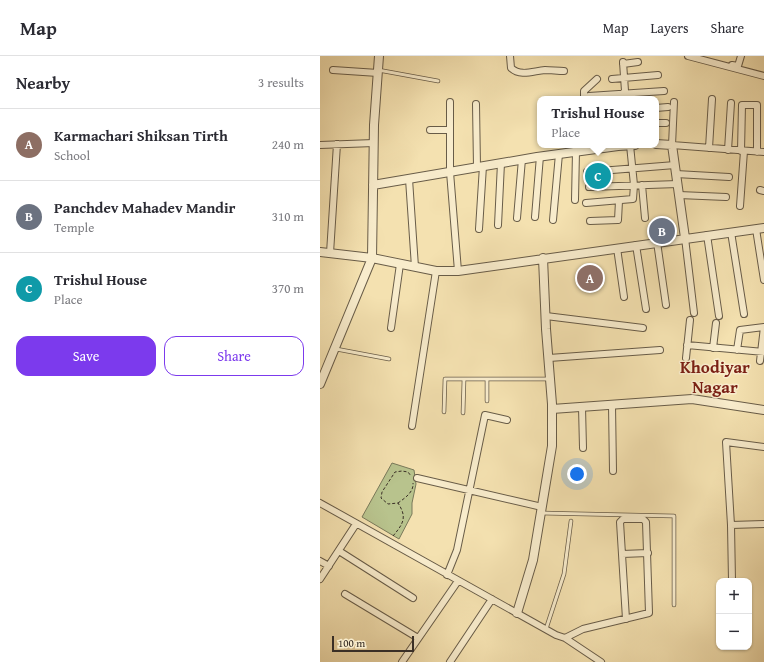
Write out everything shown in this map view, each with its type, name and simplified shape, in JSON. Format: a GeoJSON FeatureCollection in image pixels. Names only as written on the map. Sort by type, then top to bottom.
{"type":"FeatureCollection","features":[{"type":"Feature","properties":{"kind":"street"},"geometry":{"type":"LineString","coordinates":[[320,384],[372,258],[374,143],[379,56]]}},
{"type":"Feature","properties":{"kind":"street"},"geometry":{"type":"LineString","coordinates":[[510,56],[512,68],[518,72],[525,73],[544,70],[564,70]]}},
{"type":"Feature","properties":{"kind":"street"},"geometry":{"type":"LineString","coordinates":[[688,56],[764,76]]}},
{"type":"Feature","properties":{"kind":"street"},"geometry":{"type":"LineString","coordinates":[[700,56],[738,66],[741,56]]}},
{"type":"Feature","properties":{"kind":"street"},"geometry":{"type":"LineString","coordinates":[[622,96],[625,91],[623,63],[638,62]]}},
{"type":"Feature","properties":{"kind":"street"},"geometry":{"type":"LineString","coordinates":[[333,70],[378,71]]}},
{"type":"Feature","properties":{"kind":"street"},"geometry":{"type":"LineString","coordinates":[[612,79],[658,75]]}},
{"type":"Feature","properties":{"kind":"street"},"geometry":{"type":"LineString","coordinates":[[586,96],[584,91],[597,79]]}},
{"type":"Feature","properties":{"kind":"street"},"geometry":{"type":"LineString","coordinates":[[629,96],[664,91]]}},
{"type":"Feature","properties":{"kind":"street"},"geometry":{"type":"LineString","coordinates":[[709,148],[712,99]]}},
{"type":"Feature","properties":{"kind":"street"},"geometry":{"type":"LineString","coordinates":[[450,102],[450,172],[458,270]]}},
{"type":"Feature","properties":{"kind":"street"},"geometry":{"type":"LineString","coordinates":[[674,102],[672,145],[694,313]]}},
{"type":"Feature","properties":{"kind":"street"},"geometry":{"type":"LineString","coordinates":[[728,150],[731,103]]}},
{"type":"Feature","properties":{"kind":"street"},"geometry":{"type":"LineString","coordinates":[[476,104],[480,166],[479,229]]}},
{"type":"Feature","properties":{"kind":"street"},"geometry":{"type":"LineString","coordinates":[[740,206],[742,105],[757,105],[757,152]]}},
{"type":"Feature","properties":{"kind":"street"},"geometry":{"type":"LineString","coordinates":[[659,108],[668,107]]}},
{"type":"Feature","properties":{"kind":"street"},"geometry":{"type":"LineString","coordinates":[[659,123],[666,123]]}},
{"type":"Feature","properties":{"kind":"street"},"geometry":{"type":"LineString","coordinates":[[430,130],[450,130]]}},
{"type":"Feature","properties":{"kind":"street"},"geometry":{"type":"LineString","coordinates":[[320,145],[374,143]]}},
{"type":"Feature","properties":{"kind":"street"},"geometry":{"type":"LineString","coordinates":[[330,253],[337,144]]}},
{"type":"Feature","properties":{"kind":"street"},"geometry":{"type":"LineString","coordinates":[[659,144],[764,152]]}},
{"type":"Feature","properties":{"kind":"street"},"geometry":{"type":"LineString","coordinates":[[373,185],[587,148]]}},
{"type":"Feature","properties":{"kind":"street"},"geometry":{"type":"LineString","coordinates":[[586,203],[633,199],[634,186],[628,148]]}},
{"type":"Feature","properties":{"kind":"street"},"geometry":{"type":"LineString","coordinates":[[575,200],[576,151]]}},
{"type":"Feature","properties":{"kind":"street"},"geometry":{"type":"LineString","coordinates":[[554,220],[559,154]]}},
{"type":"Feature","properties":{"kind":"street"},"geometry":{"type":"LineString","coordinates":[[535,217],[540,156]]}},
{"type":"Feature","properties":{"kind":"street"},"geometry":{"type":"LineString","coordinates":[[517,218],[522,159]]}},
{"type":"Feature","properties":{"kind":"street"},"geometry":{"type":"LineString","coordinates":[[498,225],[501,163]]}},
{"type":"Feature","properties":{"kind":"street"},"geometry":{"type":"LineString","coordinates":[[587,172],[632,169],[676,169],[729,177]]}},
{"type":"Feature","properties":{"kind":"street"},"geometry":{"type":"LineString","coordinates":[[409,179],[415,267]]}},
{"type":"Feature","properties":{"kind":"street"},"geometry":{"type":"LineString","coordinates":[[589,187],[678,184]]}},
{"type":"Feature","properties":{"kind":"street"},"geometry":{"type":"LineString","coordinates":[[642,185],[645,218]]}},
{"type":"Feature","properties":{"kind":"street"},"geometry":{"type":"LineString","coordinates":[[679,195],[726,197]]}},
{"type":"Feature","properties":{"kind":"street"},"geometry":{"type":"LineString","coordinates":[[590,221],[618,220],[619,200]]}},
{"type":"Feature","properties":{"kind":"street"},"geometry":{"type":"LineString","coordinates":[[320,252],[372,258],[436,271],[458,270],[760,228],[764,280]]}},
{"type":"Feature","properties":{"kind":"street"},"geometry":{"type":"LineString","coordinates":[[731,232],[744,314]]}},
{"type":"Feature","properties":{"kind":"street"},"geometry":{"type":"LineString","coordinates":[[707,235],[719,316]]}},
{"type":"Feature","properties":{"kind":"street"},"geometry":{"type":"LineString","coordinates":[[657,242],[666,305]]}},
{"type":"Feature","properties":{"kind":"street"},"geometry":{"type":"LineString","coordinates":[[636,245],[646,309]]}},
{"type":"Feature","properties":{"kind":"street"},"geometry":{"type":"LineString","coordinates":[[617,248],[624,297]]}},
{"type":"Feature","properties":{"kind":"street"},"geometry":{"type":"LineString","coordinates":[[517,613],[533,560],[552,446],[552,409],[544,258]]}},
{"type":"Feature","properties":{"kind":"street"},"geometry":{"type":"LineString","coordinates":[[391,328],[400,264]]}},
{"type":"Feature","properties":{"kind":"street"},"geometry":{"type":"LineString","coordinates":[[412,426],[436,271]]}},
{"type":"Feature","properties":{"kind":"street"},"geometry":{"type":"LineString","coordinates":[[546,316],[642,328]]}},
{"type":"Feature","properties":{"kind":"street"},"geometry":{"type":"LineString","coordinates":[[686,358],[690,320]]}},
{"type":"Feature","properties":{"kind":"street"},"geometry":{"type":"LineString","coordinates":[[713,348],[716,324]]}},
{"type":"Feature","properties":{"kind":"street"},"geometry":{"type":"LineString","coordinates":[[737,350],[740,330],[764,327],[763,352],[760,361]]}},
{"type":"Feature","properties":{"kind":"street"},"geometry":{"type":"LineString","coordinates":[[687,345],[763,352]]}},
{"type":"Feature","properties":{"kind":"street"},"geometry":{"type":"LineString","coordinates":[[549,358],[660,350]]}},
{"type":"Feature","properties":{"kind":"street"},"geometry":{"type":"LineString","coordinates":[[552,409],[692,399],[764,410]]}},
{"type":"Feature","properties":{"kind":"street"},"geometry":{"type":"LineString","coordinates":[[612,405],[613,471]]}},
{"type":"Feature","properties":{"kind":"street"},"geometry":{"type":"LineString","coordinates":[[582,407],[583,448]]}},
{"type":"Feature","properties":{"kind":"street"},"geometry":{"type":"LineString","coordinates":[[447,574],[457,550],[484,415],[507,420]]}},
{"type":"Feature","properties":{"kind":"street"},"geometry":{"type":"LineString","coordinates":[[732,578],[731,525],[726,442],[764,447]]}},
{"type":"Feature","properties":{"kind":"street"},"geometry":{"type":"LineString","coordinates":[[414,479],[470,491],[542,510]]}},
{"type":"Feature","properties":{"kind":"street"},"geometry":{"type":"LineString","coordinates":[[320,503],[492,600],[556,635],[565,638],[601,662]]}},
{"type":"Feature","properties":{"kind":"street"},"geometry":{"type":"LineString","coordinates":[[565,638],[583,629],[626,619],[650,613],[648,553],[645,520],[643,519],[623,520],[620,522],[626,619]]}},
{"type":"Feature","properties":{"kind":"street"},"geometry":{"type":"LineString","coordinates":[[320,579],[356,524]]}},
{"type":"Feature","properties":{"kind":"street"},"geometry":{"type":"LineString","coordinates":[[731,525],[764,524]]}},
{"type":"Feature","properties":{"kind":"street"},"geometry":{"type":"LineString","coordinates":[[339,551],[413,598]]}},
{"type":"Feature","properties":{"kind":"street"},"geometry":{"type":"LineString","coordinates":[[622,554],[648,553]]}},
{"type":"Feature","properties":{"kind":"street"},"geometry":{"type":"LineString","coordinates":[[320,561],[329,566]]}},
{"type":"Feature","properties":{"kind":"street"},"geometry":{"type":"LineString","coordinates":[[402,662],[458,581]]}},
{"type":"Feature","properties":{"kind":"street"},"geometry":{"type":"LineString","coordinates":[[345,594],[418,638]]}},
{"type":"Feature","properties":{"kind":"street"},"geometry":{"type":"LineString","coordinates":[[459,662],[451,660],[492,600]]}},
{"type":"Feature","properties":{"kind":"lane"},"geometry":{"type":"LineString","coordinates":[[378,71],[438,81]]}},
{"type":"Feature","properties":{"kind":"lane"},"geometry":{"type":"LineString","coordinates":[[334,349],[389,359]]}},
{"type":"Feature","properties":{"kind":"lane"},"geometry":{"type":"LineString","coordinates":[[444,412],[445,379],[550,378]]}},
{"type":"Feature","properties":{"kind":"lane"},"geometry":{"type":"LineString","coordinates":[[464,379],[464,414]]}},
{"type":"Feature","properties":{"kind":"lane"},"geometry":{"type":"LineString","coordinates":[[486,379],[487,401]]}},
{"type":"Feature","properties":{"kind":"lane"},"geometry":{"type":"LineString","coordinates":[[542,510],[674,516],[674,605]]}},
{"type":"Feature","properties":{"kind":"lane"},"geometry":{"type":"LineString","coordinates":[[546,629],[564,574],[571,521]]}},
{"type":"Feature","properties":{"kind":"path"},"geometry":{"type":"LineString","coordinates":[[395,472],[408,472],[414,479],[414,486],[410,494],[398,503],[388,504],[381,498],[382,492],[395,472]]}},
{"type":"Feature","properties":{"kind":"path"},"geometry":{"type":"LineString","coordinates":[[394,536],[399,529],[404,516],[398,503]]}},
{"type":"Feature","properties":{"kind":"green space"},"geometry":{"type":"Polygon","coordinates":[[[392,463],[414,470],[416,484],[412,503],[412,514],[399,539],[362,517],[392,463]]]}},
{"type":"Feature","properties":{"kind":"place","name":"Trishul House"},"geometry":{"type":"Point","coordinates":[598,176]}},
{"type":"Feature","properties":{"kind":"place","name":"Panchdev Mahadev Mandir"},"geometry":{"type":"Point","coordinates":[662,231]}},
{"type":"Feature","properties":{"kind":"place","name":"Karmachari Shiksan Tirth"},"geometry":{"type":"Point","coordinates":[590,278]}},
{"type":"Feature","properties":{"kind":"district","name":"Khodiyar Nagar"},"geometry":{"type":"Point","coordinates":[715,377]}}]}
